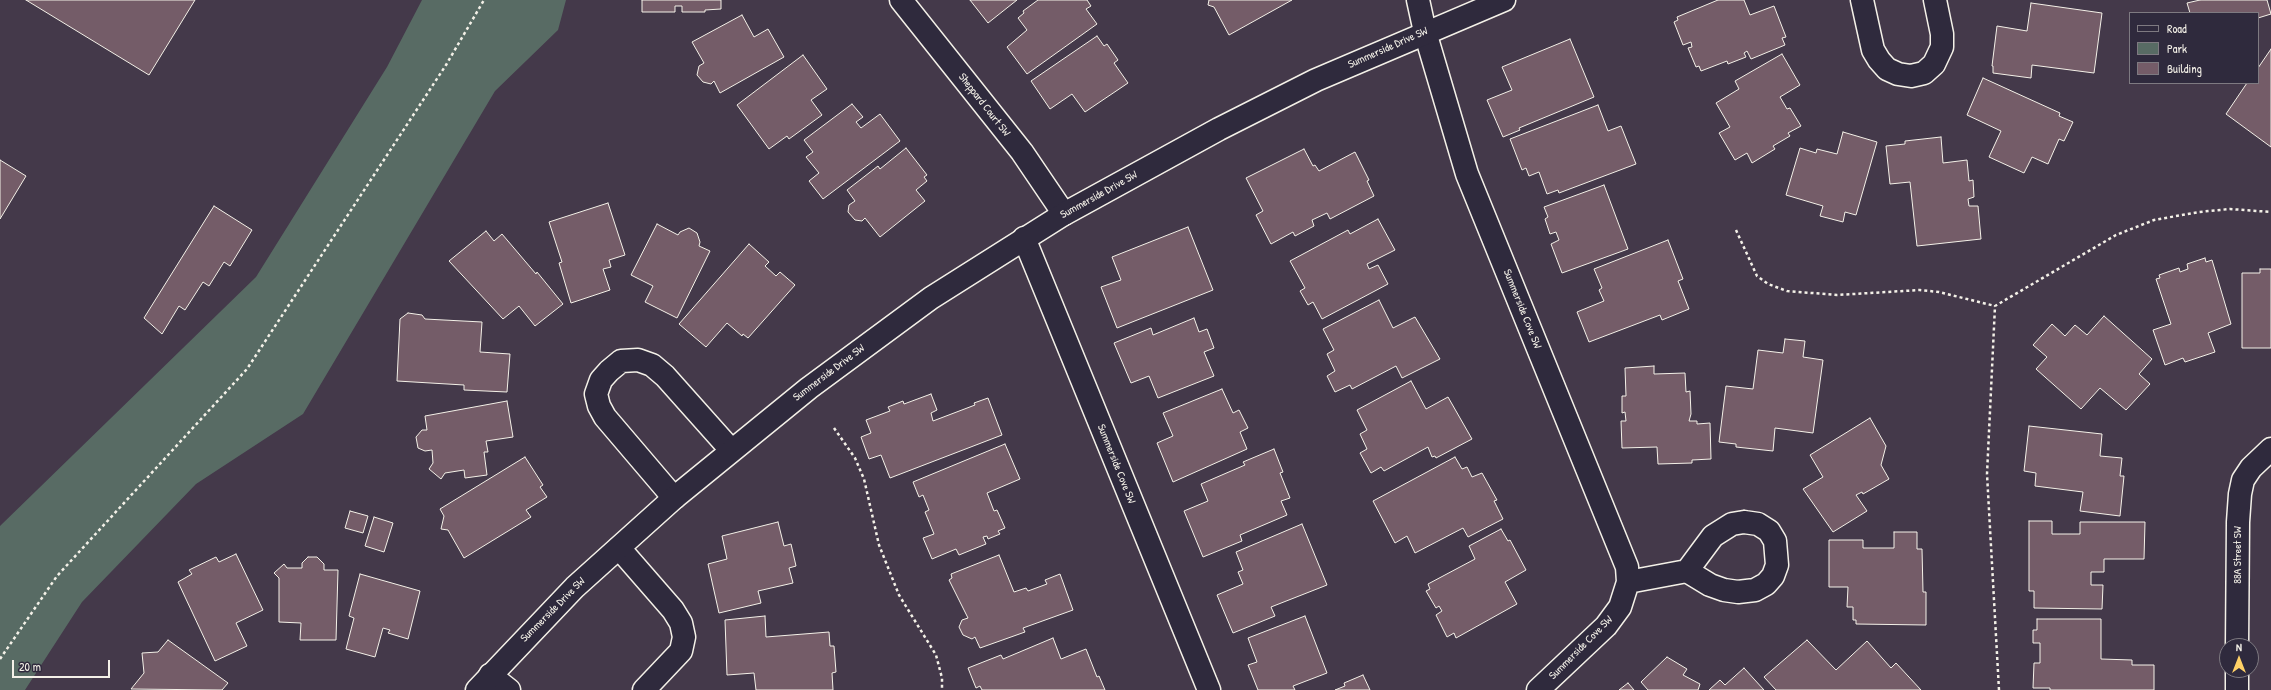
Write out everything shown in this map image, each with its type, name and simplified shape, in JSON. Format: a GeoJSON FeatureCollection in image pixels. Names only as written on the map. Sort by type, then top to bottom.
{"type":"FeatureCollection","features":[{"type":"Feature","properties":{"kind":"street","name":"Sheppard Court SW"},"geometry":{"type":"LineString","coordinates":[[901,0],[1022,152],[1064,214]]}},
{"type":"Feature","properties":{"kind":"street","name":"Summerside Cove SW"},"geometry":{"type":"LineString","coordinates":[[1418,0],[1425,32],[1467,174],[1627,567],[1628,582],[1620,607],[1606,626],[1538,690]]}},
{"type":"Feature","properties":{"kind":"street","name":"Summerside Drive SW"},"geometry":{"type":"LineString","coordinates":[[509,690],[483,682],[570,592],[674,498],[731,450],[875,338],[931,298],[1064,214],[1219,129],[1316,80],[1425,32],[1504,0]]}},
{"type":"Feature","properties":{"kind":"street"},"geometry":{"type":"LineString","coordinates":[[1862,0],[1873,50],[1879,60],[1887,69],[1898,74],[1910,76],[1924,73],[1934,64],[1942,46],[1942,34],[1935,0]]}},
{"type":"Feature","properties":{"kind":"street","name":"Summerside Cove SW"},"geometry":{"type":"LineString","coordinates":[[1024,238],[1209,690]]}},
{"type":"Feature","properties":{"kind":"street"},"geometry":{"type":"LineString","coordinates":[[674,498],[605,417],[599,406],[596,394],[601,380],[609,371],[621,361],[638,360],[652,365],[665,376],[731,450]]}},
{"type":"Feature","properties":{"kind":"street","name":"88A Street SW"},"geometry":{"type":"LineString","coordinates":[[2237,638],[2238,522],[2240,494],[2244,480],[2251,468],[2271,449]]}},
{"type":"Feature","properties":{"kind":"street"},"geometry":{"type":"LineString","coordinates":[[619,548],[673,610],[681,624],[684,637],[681,651],[644,690]]}},
{"type":"Feature","properties":{"kind":"street"},"geometry":{"type":"LineString","coordinates":[[1628,582],[1687,571]]}},
{"type":"Feature","properties":{"kind":"street"},"geometry":{"type":"LineString","coordinates":[[2237,678],[2237,690]]}},
{"type":"Feature","properties":{"kind":"path"},"geometry":{"type":"LineString","coordinates":[[0,659],[57,576],[247,369],[446,65],[484,0]]}},
{"type":"Feature","properties":{"kind":"path"},"geometry":{"type":"LineString","coordinates":[[1736,230],[1757,276],[1768,284],[1788,291],[1837,295],[1920,290],[1939,292],[1995,306],[2116,235],[2147,222],[2199,212],[2230,209],[2271,212]]}},
{"type":"Feature","properties":{"kind":"path"},"geometry":{"type":"LineString","coordinates":[[1995,306],[1987,474],[1999,690]]}},
{"type":"Feature","properties":{"kind":"path"},"geometry":{"type":"LineString","coordinates":[[834,428],[855,458],[864,479],[879,545],[899,595],[936,654],[942,678],[942,690]]}},
{"type":"Feature","properties":{"kind":"green space"},"geometry":{"type":"Polygon","coordinates":[[[422,0],[566,0],[558,30],[495,91],[303,414],[196,484],[82,602],[25,690],[0,690],[0,526],[256,277],[387,67],[422,0]]]}},
{"type":"Feature","properties":{"kind":"building"},"geometry":{"type":"Polygon","coordinates":[[[26,0],[195,0],[149,75],[26,0]]]}},
{"type":"Feature","properties":{"kind":"building"},"geometry":{"type":"Polygon","coordinates":[[[642,0],[721,0],[721,9],[705,10],[705,12],[682,12],[682,6],[675,6],[675,12],[642,12],[642,0]]]}},
{"type":"Feature","properties":{"kind":"building"},"geometry":{"type":"Polygon","coordinates":[[[970,0],[1017,0],[988,23],[970,0]]]}},
{"type":"Feature","properties":{"kind":"building"},"geometry":{"type":"Polygon","coordinates":[[[1038,0],[1087,0],[1091,6],[1086,9],[1097,24],[1027,74],[1007,47],[1027,30],[1018,18],[1024,13],[1023,11],[1038,0]]]}},
{"type":"Feature","properties":{"kind":"building"},"geometry":{"type":"Polygon","coordinates":[[[1209,0],[1292,0],[1229,35],[1214,7],[1208,5],[1209,0]]]}},
{"type":"Feature","properties":{"kind":"building"},"geometry":{"type":"Polygon","coordinates":[[[1718,0],[1744,0],[1750,15],[1774,6],[1786,37],[1782,38],[1785,45],[1751,59],[1747,51],[1744,53],[1746,57],[1728,64],[1727,61],[1701,71],[1699,66],[1696,67],[1688,48],[1692,47],[1691,42],[1683,45],[1674,22],[1678,20],[1677,17],[1718,0]]]}},
{"type":"Feature","properties":{"kind":"building"},"geometry":{"type":"Polygon","coordinates":[[[2200,0],[2267,0],[2271,14],[2259,18],[2259,12],[2190,12],[2187,3],[2200,0]]]}},
{"type":"Feature","properties":{"kind":"building"},"geometry":{"type":"Polygon","coordinates":[[[2031,3],[2102,13],[2094,73],[2032,65],[2031,78],[1993,73],[1992,66],[1997,26],[2027,31],[2031,3]]]}},
{"type":"Feature","properties":{"kind":"building"},"geometry":{"type":"Polygon","coordinates":[[[742,15],[754,37],[768,29],[784,57],[720,93],[714,81],[711,84],[703,82],[697,75],[699,66],[704,63],[692,42],[742,15]]]}},
{"type":"Feature","properties":{"kind":"building"},"geometry":{"type":"Polygon","coordinates":[[[1097,36],[1104,46],[1107,44],[1118,60],[1114,63],[1128,83],[1085,112],[1072,94],[1050,109],[1031,81],[1097,36]]]}},
{"type":"Feature","properties":{"kind":"building"},"geometry":{"type":"Polygon","coordinates":[[[1570,39],[1594,97],[1519,128],[1520,130],[1503,137],[1487,100],[1512,90],[1502,67],[1570,39]]]}},
{"type":"Feature","properties":{"kind":"building"},"geometry":{"type":"Polygon","coordinates":[[[2271,49],[2271,147],[2226,114],[2246,84],[2259,84],[2259,67],[2271,49]]]}},
{"type":"Feature","properties":{"kind":"building"},"geometry":{"type":"Polygon","coordinates":[[[1782,54],[1800,85],[1780,97],[1787,109],[1790,108],[1801,126],[1788,133],[1790,136],[1773,146],[1775,149],[1752,163],[1747,153],[1735,160],[1719,133],[1730,127],[1716,103],[1739,89],[1735,81],[1782,54]]]}},
{"type":"Feature","properties":{"kind":"building"},"geometry":{"type":"Polygon","coordinates":[[[803,55],[827,89],[811,100],[822,115],[789,139],[787,136],[769,149],[737,105],[803,55]]]}},
{"type":"Feature","properties":{"kind":"building"},"geometry":{"type":"Polygon","coordinates":[[[1983,78],[2060,113],[2059,116],[2073,122],[2064,141],[2059,139],[2048,164],[2032,157],[2024,173],[1989,157],[2001,131],[1967,115],[1983,78]]]}},
{"type":"Feature","properties":{"kind":"building"},"geometry":{"type":"Polygon","coordinates":[[[852,104],[863,117],[856,122],[861,128],[880,114],[900,141],[823,199],[809,181],[819,173],[806,157],[813,152],[804,140],[852,104]]]}},
{"type":"Feature","properties":{"kind":"building"},"geometry":{"type":"Polygon","coordinates":[[[1598,105],[1608,131],[1621,126],[1636,164],[1559,193],[1558,190],[1547,194],[1539,172],[1529,176],[1526,168],[1522,170],[1510,139],[1598,105]]]}},
{"type":"Feature","properties":{"kind":"building"},"geometry":{"type":"Polygon","coordinates":[[[1843,132],[1877,142],[1856,215],[1845,212],[1843,222],[1820,216],[1823,206],[1786,195],[1800,148],[1816,153],[1817,149],[1837,154],[1843,132]]]}},
{"type":"Feature","properties":{"kind":"building"},"geometry":{"type":"Polygon","coordinates":[[[1941,137],[1943,163],[1967,160],[1969,181],[1973,180],[1974,197],[1968,199],[1969,206],[1978,206],[1981,239],[1917,246],[1910,182],[1890,184],[1886,146],[1905,144],[1905,141],[1941,137]]]}},
{"type":"Feature","properties":{"kind":"building"},"geometry":{"type":"Polygon","coordinates":[[[906,148],[927,175],[924,177],[927,181],[916,190],[925,201],[880,237],[865,218],[862,221],[855,220],[848,212],[849,205],[855,201],[847,190],[878,166],[880,169],[906,148]]]}},
{"type":"Feature","properties":{"kind":"building"},"geometry":{"type":"Polygon","coordinates":[[[1304,149],[1313,166],[1315,165],[1319,171],[1355,152],[1369,180],[1367,181],[1374,196],[1330,219],[1327,213],[1312,220],[1314,226],[1295,236],[1293,232],[1271,244],[1256,215],[1263,211],[1246,178],[1304,149]]]}},
{"type":"Feature","properties":{"kind":"building"},"geometry":{"type":"Polygon","coordinates":[[[0,160],[26,176],[0,219],[0,160]]]}},
{"type":"Feature","properties":{"kind":"building"},"geometry":{"type":"Polygon","coordinates":[[[1604,185],[1628,249],[1562,273],[1551,244],[1559,240],[1556,232],[1550,234],[1545,219],[1548,217],[1544,207],[1604,185]]]}},
{"type":"Feature","properties":{"kind":"building"},"geometry":{"type":"Polygon","coordinates":[[[608,203],[625,255],[609,260],[611,267],[603,269],[610,290],[571,303],[559,263],[562,262],[549,222],[608,203]]]}},
{"type":"Feature","properties":{"kind":"building"},"geometry":{"type":"Polygon","coordinates":[[[214,206],[252,230],[230,266],[224,262],[209,286],[203,282],[185,310],[179,306],[162,334],[144,318],[214,206]]]}},
{"type":"Feature","properties":{"kind":"building"},"geometry":{"type":"Polygon","coordinates":[[[1378,219],[1395,250],[1367,264],[1369,269],[1378,265],[1388,284],[1322,319],[1313,302],[1308,305],[1300,291],[1305,288],[1290,261],[1348,230],[1350,234],[1378,219]]]}},
{"type":"Feature","properties":{"kind":"building"},"geometry":{"type":"Polygon","coordinates":[[[657,224],[678,235],[680,232],[689,228],[697,233],[700,242],[699,246],[710,251],[677,318],[645,302],[653,286],[631,275],[657,224]]]}},
{"type":"Feature","properties":{"kind":"building"},"geometry":{"type":"Polygon","coordinates":[[[1188,227],[1213,290],[1117,328],[1101,287],[1121,280],[1112,257],[1188,227]]]}},
{"type":"Feature","properties":{"kind":"building"},"geometry":{"type":"Polygon","coordinates":[[[486,231],[494,241],[502,234],[536,274],[537,272],[563,304],[535,326],[519,306],[503,319],[449,261],[486,231]]]}},
{"type":"Feature","properties":{"kind":"building"},"geometry":{"type":"Polygon","coordinates":[[[1668,240],[1683,279],[1678,281],[1689,309],[1662,320],[1660,315],[1589,342],[1577,312],[1604,301],[1599,290],[1602,288],[1594,269],[1668,240]]]}},
{"type":"Feature","properties":{"kind":"building"},"geometry":{"type":"Polygon","coordinates":[[[749,244],[769,262],[765,266],[776,276],[780,272],[795,285],[748,338],[743,334],[742,336],[727,323],[706,347],[679,324],[749,244]]]}},
{"type":"Feature","properties":{"kind":"building"},"geometry":{"type":"Polygon","coordinates":[[[2205,258],[2206,262],[2212,260],[2231,324],[2208,333],[2215,352],[2185,362],[2183,358],[2165,365],[2153,330],[2171,324],[2156,279],[2160,278],[2159,275],[2179,268],[2180,272],[2188,269],[2187,264],[2205,258]]]}},
{"type":"Feature","properties":{"kind":"building"},"geometry":{"type":"Polygon","coordinates":[[[2260,269],[2271,269],[2271,348],[2242,348],[2242,273],[2260,273],[2260,269]]]}},
{"type":"Feature","properties":{"kind":"building"},"geometry":{"type":"Polygon","coordinates":[[[1379,300],[1393,328],[1415,317],[1440,359],[1402,378],[1396,366],[1352,389],[1350,385],[1335,392],[1327,376],[1335,371],[1327,354],[1334,350],[1323,329],[1379,300]]]}},
{"type":"Feature","properties":{"kind":"building"},"geometry":{"type":"Polygon","coordinates":[[[408,313],[422,315],[425,319],[482,322],[480,352],[510,354],[507,392],[464,390],[464,385],[397,381],[400,319],[408,313]]]}},
{"type":"Feature","properties":{"kind":"building"},"geometry":{"type":"Polygon","coordinates":[[[2104,316],[2152,359],[2139,374],[2150,384],[2126,410],[2100,388],[2081,409],[2036,369],[2047,357],[2033,345],[2052,324],[2065,336],[2075,325],[2087,335],[2104,316]]]}},
{"type":"Feature","properties":{"kind":"building"},"geometry":{"type":"Polygon","coordinates":[[[1194,318],[1199,332],[1207,329],[1214,348],[1204,352],[1214,376],[1158,398],[1149,376],[1131,383],[1114,343],[1151,328],[1153,335],[1194,318]]]}},
{"type":"Feature","properties":{"kind":"building"},"geometry":{"type":"Polygon","coordinates":[[[1785,339],[1805,341],[1803,357],[1823,360],[1813,433],[1775,428],[1773,451],[1736,447],[1736,444],[1719,442],[1726,386],[1753,389],[1758,350],[1783,353],[1785,339]]]}},
{"type":"Feature","properties":{"kind":"building"},"geometry":{"type":"Polygon","coordinates":[[[1654,366],[1654,374],[1685,373],[1686,392],[1690,391],[1691,414],[1689,421],[1697,421],[1697,424],[1710,423],[1711,459],[1692,460],[1692,463],[1658,464],[1657,447],[1622,448],[1621,421],[1626,421],[1625,412],[1622,413],[1622,396],[1626,396],[1625,368],[1654,366]]]}},
{"type":"Feature","properties":{"kind":"building"},"geometry":{"type":"Polygon","coordinates":[[[1411,381],[1426,409],[1448,397],[1472,439],[1436,458],[1435,456],[1432,457],[1428,447],[1384,471],[1381,467],[1371,473],[1360,453],[1367,449],[1360,434],[1367,430],[1357,410],[1411,381]]]}},
{"type":"Feature","properties":{"kind":"building"},"geometry":{"type":"Polygon","coordinates":[[[1222,389],[1233,413],[1239,410],[1248,428],[1240,432],[1247,449],[1173,482],[1157,443],[1173,436],[1163,413],[1222,389]]]}},
{"type":"Feature","properties":{"kind":"building"},"geometry":{"type":"Polygon","coordinates":[[[931,394],[937,410],[931,413],[933,421],[975,405],[974,403],[988,398],[1002,435],[890,478],[881,455],[869,459],[861,437],[871,433],[866,420],[890,411],[888,407],[903,401],[904,404],[931,394]]]}},
{"type":"Feature","properties":{"kind":"building"},"geometry":{"type":"Polygon","coordinates":[[[507,401],[513,437],[486,441],[488,452],[484,452],[487,475],[465,478],[464,470],[445,473],[441,479],[429,469],[433,463],[432,450],[425,451],[418,448],[416,437],[422,430],[427,430],[425,416],[507,401]]]}},
{"type":"Feature","properties":{"kind":"building"},"geometry":{"type":"Polygon","coordinates":[[[1870,418],[1886,446],[1881,465],[1889,479],[1863,494],[1862,492],[1856,495],[1867,511],[1833,532],[1803,489],[1823,477],[1810,455],[1870,418]]]}},
{"type":"Feature","properties":{"kind":"building"},"geometry":{"type":"Polygon","coordinates":[[[2029,426],[2102,434],[2100,456],[2122,458],[2120,476],[2124,476],[2120,516],[2080,511],[2083,492],[2035,486],[2036,473],[2024,471],[2029,426]]]}},
{"type":"Feature","properties":{"kind":"building"},"geometry":{"type":"Polygon","coordinates":[[[1005,444],[1020,479],[987,493],[994,511],[997,510],[1005,528],[998,531],[1000,534],[988,539],[987,536],[983,537],[986,544],[959,555],[956,549],[932,559],[923,538],[934,534],[925,512],[929,510],[923,495],[919,497],[913,482],[1005,444]]]}},
{"type":"Feature","properties":{"kind":"building"},"geometry":{"type":"Polygon","coordinates":[[[1274,449],[1283,472],[1280,473],[1290,498],[1281,501],[1287,515],[1240,535],[1242,541],[1203,557],[1184,511],[1208,501],[1201,484],[1245,465],[1243,462],[1274,449]]]}},
{"type":"Feature","properties":{"kind":"building"},"geometry":{"type":"Polygon","coordinates":[[[525,457],[543,485],[540,487],[547,497],[526,510],[531,517],[464,558],[448,530],[441,529],[444,516],[440,509],[525,457]]]}},
{"type":"Feature","properties":{"kind":"building"},"geometry":{"type":"Polygon","coordinates":[[[1455,457],[1462,469],[1467,467],[1472,477],[1482,473],[1497,500],[1494,501],[1503,519],[1468,537],[1463,528],[1415,553],[1407,536],[1395,543],[1373,501],[1455,457]]]}},
{"type":"Feature","properties":{"kind":"building"},"geometry":{"type":"Polygon","coordinates":[[[350,511],[368,516],[363,533],[345,528],[350,511]]]}},
{"type":"Feature","properties":{"kind":"building"},"geometry":{"type":"Polygon","coordinates":[[[374,517],[393,523],[384,552],[365,546],[374,517]]]}},
{"type":"Feature","properties":{"kind":"building"},"geometry":{"type":"Polygon","coordinates":[[[2029,521],[2052,521],[2052,534],[2080,534],[2080,522],[2145,522],[2144,559],[2104,559],[2104,572],[2091,572],[2091,585],[2103,585],[2102,609],[2034,608],[2034,591],[2029,591],[2029,521]]]}},
{"type":"Feature","properties":{"kind":"building"},"geometry":{"type":"Polygon","coordinates":[[[778,522],[784,546],[791,544],[796,566],[789,568],[793,583],[758,591],[761,603],[719,613],[708,564],[727,559],[722,536],[778,522]]]}},
{"type":"Feature","properties":{"kind":"building"},"geometry":{"type":"Polygon","coordinates":[[[1302,524],[1327,585],[1271,607],[1275,616],[1233,633],[1217,595],[1243,584],[1238,572],[1243,570],[1236,552],[1302,524]]]}},
{"type":"Feature","properties":{"kind":"building"},"geometry":{"type":"Polygon","coordinates":[[[1501,529],[1508,541],[1510,540],[1526,570],[1505,582],[1517,604],[1456,638],[1454,633],[1447,637],[1436,615],[1442,611],[1439,606],[1436,608],[1426,591],[1430,589],[1428,584],[1475,559],[1469,546],[1501,529]]]}},
{"type":"Feature","properties":{"kind":"building"},"geometry":{"type":"Polygon","coordinates":[[[1894,532],[1917,532],[1917,549],[1922,549],[1923,592],[1926,592],[1926,625],[1856,624],[1856,620],[1853,620],[1853,607],[1847,607],[1848,587],[1829,587],[1829,540],[1863,540],[1863,548],[1894,548],[1894,532]]]}},
{"type":"Feature","properties":{"kind":"building"},"geometry":{"type":"Polygon","coordinates":[[[236,554],[263,610],[236,623],[247,646],[215,661],[178,582],[192,574],[189,570],[216,557],[219,562],[236,554]]]}},
{"type":"Feature","properties":{"kind":"building"},"geometry":{"type":"Polygon","coordinates":[[[999,555],[1014,592],[1026,588],[1028,591],[1047,584],[1045,580],[1060,574],[1073,610],[1023,628],[1025,632],[980,648],[975,637],[972,639],[963,635],[959,627],[962,620],[968,618],[949,580],[952,578],[951,574],[999,555]]]}},
{"type":"Feature","properties":{"kind":"building"},"geometry":{"type":"Polygon","coordinates":[[[308,557],[317,557],[324,564],[324,570],[338,570],[336,640],[300,640],[301,623],[279,622],[279,578],[274,573],[284,564],[287,568],[302,568],[302,563],[308,557]]]}},
{"type":"Feature","properties":{"kind":"building"},"geometry":{"type":"Polygon","coordinates":[[[360,574],[420,591],[408,639],[388,633],[390,630],[383,628],[375,657],[346,649],[354,618],[349,616],[360,574]]]}},
{"type":"Feature","properties":{"kind":"building"},"geometry":{"type":"Polygon","coordinates":[[[765,616],[766,637],[829,632],[830,646],[834,646],[836,672],[832,673],[833,690],[756,690],[754,673],[727,675],[725,620],[765,616]]]}},
{"type":"Feature","properties":{"kind":"building"},"geometry":{"type":"Polygon","coordinates":[[[1305,616],[1327,673],[1293,686],[1295,690],[1258,690],[1248,665],[1257,662],[1248,638],[1305,616]]]}},
{"type":"Feature","properties":{"kind":"building"},"geometry":{"type":"Polygon","coordinates":[[[2037,619],[2101,619],[2101,659],[2132,660],[2132,665],[2154,665],[2154,690],[2050,690],[2050,688],[2033,688],[2034,663],[2040,663],[2040,643],[2033,643],[2033,630],[2037,630],[2037,619]]]}},
{"type":"Feature","properties":{"kind":"building"},"geometry":{"type":"Polygon","coordinates":[[[1053,638],[1061,659],[1086,649],[1097,677],[1099,676],[1105,690],[982,690],[980,686],[976,688],[968,668],[1001,655],[1003,659],[1053,638]]]}},
{"type":"Feature","properties":{"kind":"building"},"geometry":{"type":"Polygon","coordinates":[[[168,640],[228,683],[222,690],[131,689],[144,673],[142,653],[158,652],[168,640]]]}},
{"type":"Feature","properties":{"kind":"building"},"geometry":{"type":"Polygon","coordinates":[[[1807,640],[1836,670],[1867,641],[1891,668],[1896,663],[1921,690],[1776,690],[1764,677],[1807,640]]]}},
{"type":"Feature","properties":{"kind":"building"},"geometry":{"type":"Polygon","coordinates":[[[1667,657],[1687,669],[1683,675],[1700,684],[1698,690],[1648,690],[1641,682],[1667,657]]]}},
{"type":"Feature","properties":{"kind":"building"},"geometry":{"type":"Polygon","coordinates":[[[1744,668],[1764,690],[1709,690],[1720,680],[1725,685],[1744,668]]]}},
{"type":"Feature","properties":{"kind":"building"},"geometry":{"type":"Polygon","coordinates":[[[1363,675],[1370,690],[1335,690],[1345,686],[1344,683],[1363,675]]]}},
{"type":"Feature","properties":{"kind":"building"},"geometry":{"type":"Polygon","coordinates":[[[1628,683],[1634,690],[1619,690],[1628,683]]]}}]}
